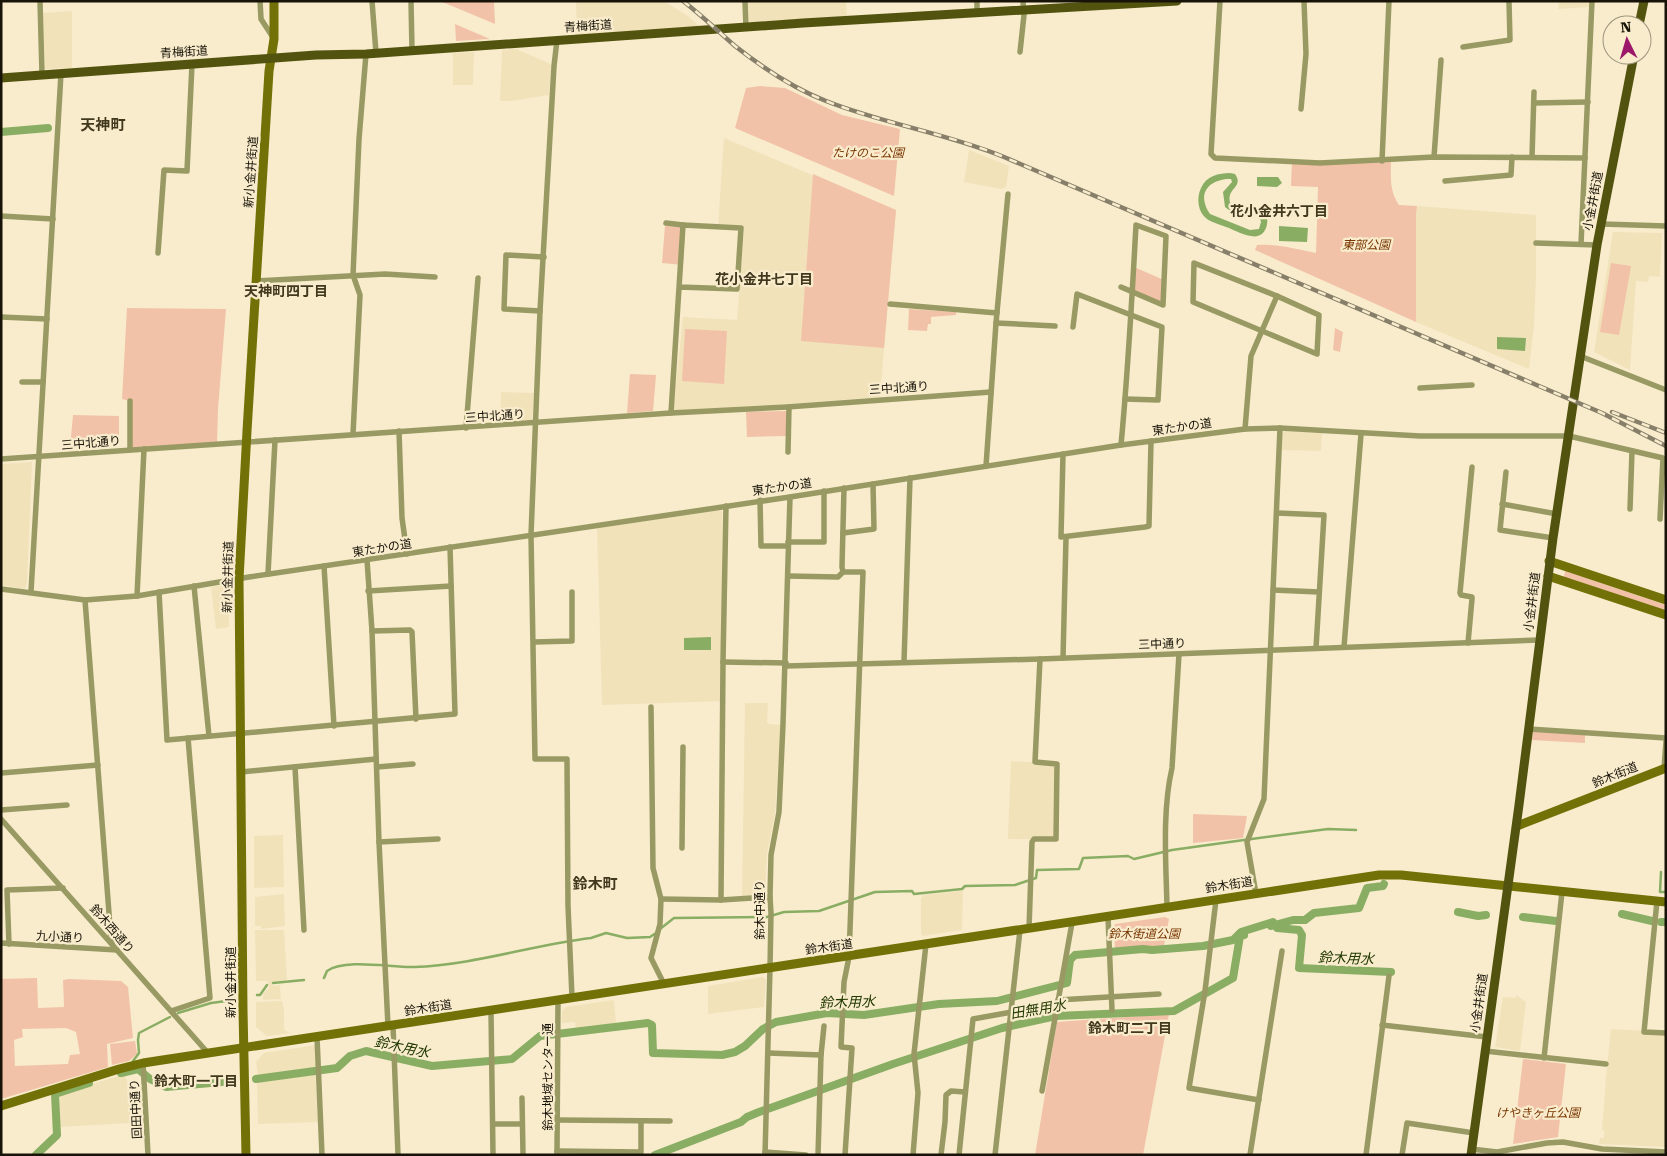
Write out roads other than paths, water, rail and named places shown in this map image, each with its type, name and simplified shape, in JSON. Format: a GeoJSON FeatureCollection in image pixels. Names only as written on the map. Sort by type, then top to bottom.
{"type":"FeatureCollection","features":[{"type":"Feature","properties":{"kind":"main road","name":"新小金井街道"},"geometry":{"type":"LineString","coordinates":[[246,1155],[240,734],[240,579],[246,442],[269,72],[274,39],[274,1]]}},
{"type":"Feature","properties":{"kind":"main road","name":"青梅街道"},"geometry":{"type":"LineString","coordinates":[[1,78],[321,54],[366,54],[977,12],[1024,5],[1177,1]]}},
{"type":"Feature","properties":{"kind":"main road"},"geometry":{"type":"LineString","coordinates":[[1641,15],[1644,1]]}},
{"type":"Feature","properties":{"kind":"main road","name":"小金井街道"},"geometry":{"type":"LineString","coordinates":[[1471,1152],[1553,538],[1597,245],[1632,65]]}},
{"type":"Feature","properties":{"kind":"main road"},"geometry":{"type":"LineString","coordinates":[[1550,561],[1666,600]]}},
{"type":"Feature","properties":{"kind":"main road"},"geometry":{"type":"LineString","coordinates":[[1548,576],[1666,615]]}},
{"type":"Feature","properties":{"kind":"main road","name":"鈴木街道"},"geometry":{"type":"LineString","coordinates":[[1516,826],[1665,768]]}},
{"type":"Feature","properties":{"kind":"main road","name":"鈴木街道"},"geometry":{"type":"LineString","coordinates":[[1,1106],[143,1063],[1389,874],[1661,901]]}},
{"type":"Feature","properties":{"kind":"street"},"geometry":{"type":"LineString","coordinates":[[40,1],[42,74]]}},
{"type":"Feature","properties":{"kind":"street"},"geometry":{"type":"LineString","coordinates":[[260,1],[261,20],[274,39]]}},
{"type":"Feature","properties":{"kind":"street"},"geometry":{"type":"LineString","coordinates":[[372,1],[376,53]]}},
{"type":"Feature","properties":{"kind":"street"},"geometry":{"type":"LineString","coordinates":[[410,1],[412,50]]}},
{"type":"Feature","properties":{"kind":"street"},"geometry":{"type":"LineString","coordinates":[[745,1],[746,28]]}},
{"type":"Feature","properties":{"kind":"street"},"geometry":{"type":"LineString","coordinates":[[976,1],[977,12]]}},
{"type":"Feature","properties":{"kind":"street"},"geometry":{"type":"LineString","coordinates":[[1220,1],[1211,154],[1215,158],[1329,163],[1434,157],[1585,158]]}},
{"type":"Feature","properties":{"kind":"street"},"geometry":{"type":"LineString","coordinates":[[1301,110],[1306,54],[1304,1]]}},
{"type":"Feature","properties":{"kind":"street"},"geometry":{"type":"LineString","coordinates":[[1382,161],[1389,1]]}},
{"type":"Feature","properties":{"kind":"street"},"geometry":{"type":"LineString","coordinates":[[1463,48],[1510,40],[1509,1]]}},
{"type":"Feature","properties":{"kind":"street"},"geometry":{"type":"LineString","coordinates":[[1581,244],[1592,1]]}},
{"type":"Feature","properties":{"kind":"street"},"geometry":{"type":"LineString","coordinates":[[1020,52],[1024,5]]}},
{"type":"Feature","properties":{"kind":"street"},"geometry":{"type":"LineString","coordinates":[[557,40],[540,311],[531,535],[535,759],[567,759],[568,906],[572,998]]}},
{"type":"Feature","properties":{"kind":"street"},"geometry":{"type":"LineString","coordinates":[[353,434],[360,295],[353,275],[359,139],[366,54]]}},
{"type":"Feature","properties":{"kind":"street"},"geometry":{"type":"LineString","coordinates":[[1434,157],[1441,60]]}},
{"type":"Feature","properties":{"kind":"street"},"geometry":{"type":"LineString","coordinates":[[158,253],[164,170],[186,171],[192,64]]}},
{"type":"Feature","properties":{"kind":"street"},"geometry":{"type":"LineString","coordinates":[[31,592],[61,73]]}},
{"type":"Feature","properties":{"kind":"street"},"geometry":{"type":"LineString","coordinates":[[1532,157],[1534,92]]}},
{"type":"Feature","properties":{"kind":"street"},"geometry":{"type":"LineString","coordinates":[[1534,103],[1588,102]]}},
{"type":"Feature","properties":{"kind":"street"},"geometry":{"type":"LineString","coordinates":[[1445,182],[1511,175],[1512,157]]}},
{"type":"Feature","properties":{"kind":"street"},"geometry":{"type":"LineString","coordinates":[[986,466],[996,322],[1008,194]]}},
{"type":"Feature","properties":{"kind":"street"},"geometry":{"type":"LineString","coordinates":[[1,216],[53,219]]}},
{"type":"Feature","properties":{"kind":"street"},"geometry":{"type":"LineString","coordinates":[[666,223],[741,228],[737,289],[679,286]]}},
{"type":"Feature","properties":{"kind":"street"},"geometry":{"type":"LineString","coordinates":[[1602,224],[1666,226]]}},
{"type":"Feature","properties":{"kind":"street"},"geometry":{"type":"LineString","coordinates":[[671,413],[683,225]]}},
{"type":"Feature","properties":{"kind":"street"},"geometry":{"type":"LineString","coordinates":[[1121,445],[1131,316],[1132,292],[1136,225],[1166,236],[1163,305],[1132,292],[1122,287]]}},
{"type":"Feature","properties":{"kind":"street"},"geometry":{"type":"LineString","coordinates":[[1536,243],[1597,245]]}},
{"type":"Feature","properties":{"kind":"street"},"geometry":{"type":"LineString","coordinates":[[540,311],[504,309],[506,255],[544,256]]}},
{"type":"Feature","properties":{"kind":"street"},"geometry":{"type":"LineString","coordinates":[[1194,263],[1277,296],[1320,315],[1317,354],[1193,302],[1194,263]]}},
{"type":"Feature","properties":{"kind":"street"},"geometry":{"type":"LineString","coordinates":[[256,281],[385,274],[435,277]]}},
{"type":"Feature","properties":{"kind":"street"},"geometry":{"type":"LineString","coordinates":[[466,428],[478,278]]}},
{"type":"Feature","properties":{"kind":"street"},"geometry":{"type":"LineString","coordinates":[[1073,327],[1077,294],[1162,327],[1158,400],[1125,399]]}},
{"type":"Feature","properties":{"kind":"street"},"geometry":{"type":"LineString","coordinates":[[1245,429],[1251,356],[1277,296]]}},
{"type":"Feature","properties":{"kind":"street"},"geometry":{"type":"LineString","coordinates":[[890,304],[997,313]]}},
{"type":"Feature","properties":{"kind":"street"},"geometry":{"type":"LineString","coordinates":[[1,317],[47,319]]}},
{"type":"Feature","properties":{"kind":"street"},"geometry":{"type":"LineString","coordinates":[[996,322],[1055,326]]}},
{"type":"Feature","properties":{"kind":"street"},"geometry":{"type":"LineString","coordinates":[[1580,356],[1666,390]]}},
{"type":"Feature","properties":{"kind":"street"},"geometry":{"type":"LineString","coordinates":[[22,382],[43,382]]}},
{"type":"Feature","properties":{"kind":"street"},"geometry":{"type":"LineString","coordinates":[[1420,388],[1472,385]]}},
{"type":"Feature","properties":{"kind":"street","name":"三中北通り"},"geometry":{"type":"LineString","coordinates":[[1,459],[991,392]]}},
{"type":"Feature","properties":{"kind":"street"},"geometry":{"type":"LineString","coordinates":[[130,401],[130,450]]}},
{"type":"Feature","properties":{"kind":"street"},"geometry":{"type":"LineString","coordinates":[[788,452],[789,407]]}},
{"type":"Feature","properties":{"kind":"street"},"geometry":{"type":"LineString","coordinates":[[1256,894],[1247,842],[1264,799],[1280,428]]}},
{"type":"Feature","properties":{"kind":"street","name":"東たかの道"},"geometry":{"type":"LineString","coordinates":[[1,589],[85,600],[137,596],[268,574],[790,497],[1121,445],[1245,429],[1280,428],[1420,436],[1569,436],[1663,458],[1660,519]]}},
{"type":"Feature","properties":{"kind":"street"},"geometry":{"type":"LineString","coordinates":[[399,432],[402,518],[407,554]]}},
{"type":"Feature","properties":{"kind":"street"},"geometry":{"type":"LineString","coordinates":[[1344,648],[1361,434]]}},
{"type":"Feature","properties":{"kind":"street"},"geometry":{"type":"LineString","coordinates":[[268,574],[275,440]]}},
{"type":"Feature","properties":{"kind":"street"},"geometry":{"type":"LineString","coordinates":[[1063,454],[1062,537],[1066,538],[1149,526],[1151,441]]}},
{"type":"Feature","properties":{"kind":"street"},"geometry":{"type":"LineString","coordinates":[[137,596],[144,449]]}},
{"type":"Feature","properties":{"kind":"street"},"geometry":{"type":"LineString","coordinates":[[1630,508],[1632,450]]}},
{"type":"Feature","properties":{"kind":"street"},"geometry":{"type":"LineString","coordinates":[[1468,643],[1472,597],[1460,593],[1472,467]]}},
{"type":"Feature","properties":{"kind":"street"},"geometry":{"type":"LineString","coordinates":[[1506,472],[1500,530],[1553,538]]}},
{"type":"Feature","properties":{"kind":"street"},"geometry":{"type":"LineString","coordinates":[[904,662],[910,478]]}},
{"type":"Feature","properties":{"kind":"street"},"geometry":{"type":"LineString","coordinates":[[843,533],[874,529],[873,484]]}},
{"type":"Feature","properties":{"kind":"street"},"geometry":{"type":"LineString","coordinates":[[788,576],[838,577],[843,572],[844,488]]}},
{"type":"Feature","properties":{"kind":"street"},"geometry":{"type":"LineString","coordinates":[[760,500],[761,546],[824,542],[824,491]]}},
{"type":"Feature","properties":{"kind":"street","name":"鈴木中通り"},"geometry":{"type":"LineString","coordinates":[[765,1153],[771,855],[779,812],[786,664],[790,497]]}},
{"type":"Feature","properties":{"kind":"street"},"geometry":{"type":"LineString","coordinates":[[1502,504],[1557,514]]}},
{"type":"Feature","properties":{"kind":"street"},"geometry":{"type":"LineString","coordinates":[[721,900],[722,662],[726,506]]}},
{"type":"Feature","properties":{"kind":"street"},"geometry":{"type":"LineString","coordinates":[[1277,512],[1324,515],[1316,648]]}},
{"type":"Feature","properties":{"kind":"street"},"geometry":{"type":"LineString","coordinates":[[1063,658],[1066,538]]}},
{"type":"Feature","properties":{"kind":"street"},"geometry":{"type":"LineString","coordinates":[[160,592],[167,740],[455,714],[450,547]]}},
{"type":"Feature","properties":{"kind":"street"},"geometry":{"type":"LineString","coordinates":[[367,560],[372,631],[385,960],[395,1055],[398,1155]]}},
{"type":"Feature","properties":{"kind":"street"},"geometry":{"type":"LineString","coordinates":[[324,566],[334,726]]}},
{"type":"Feature","properties":{"kind":"street"},"geometry":{"type":"LineString","coordinates":[[843,572],[863,572],[849,957],[844,982],[843,1013],[842,1047],[852,1048],[845,1155]]}},
{"type":"Feature","properties":{"kind":"street"},"geometry":{"type":"LineString","coordinates":[[194,586],[209,736]]}},
{"type":"Feature","properties":{"kind":"street"},"geometry":{"type":"LineString","coordinates":[[368,591],[451,586]]}},
{"type":"Feature","properties":{"kind":"street"},"geometry":{"type":"LineString","coordinates":[[1273,590],[1319,592]]}},
{"type":"Feature","properties":{"kind":"street"},"geometry":{"type":"LineString","coordinates":[[534,642],[572,641],[572,592]]}},
{"type":"Feature","properties":{"kind":"street"},"geometry":{"type":"LineString","coordinates":[[85,600],[111,939],[115,948]]}},
{"type":"Feature","properties":{"kind":"street"},"geometry":{"type":"LineString","coordinates":[[372,631],[410,630],[412,632],[416,719]]}},
{"type":"Feature","properties":{"kind":"street","name":"三中通り"},"geometry":{"type":"LineString","coordinates":[[722,662],[859,664],[1540,640]]}},
{"type":"Feature","properties":{"kind":"street"},"geometry":{"type":"LineString","coordinates":[[1167,908],[1168,785],[1172,768],[1179,654]]}},
{"type":"Feature","properties":{"kind":"street"},"geometry":{"type":"LineString","coordinates":[[995,1155],[1013,997],[1025,929],[1032,842],[1034,839],[1056,838],[1057,764],[1035,762],[1040,659]]}},
{"type":"Feature","properties":{"kind":"street"},"geometry":{"type":"LineString","coordinates":[[651,708],[653,868],[661,899],[659,925],[651,958],[664,984]]}},
{"type":"Feature","properties":{"kind":"street"},"geometry":{"type":"LineString","coordinates":[[1529,729],[1666,739],[1665,768]]}},
{"type":"Feature","properties":{"kind":"street"},"geometry":{"type":"LineString","coordinates":[[171,1011],[210,998],[188,738]]}},
{"type":"Feature","properties":{"kind":"street"},"geometry":{"type":"LineString","coordinates":[[682,848],[683,747]]}},
{"type":"Feature","properties":{"kind":"street"},"geometry":{"type":"LineString","coordinates":[[241,772],[376,759]]}},
{"type":"Feature","properties":{"kind":"street"},"geometry":{"type":"LineString","coordinates":[[1,773],[98,764]]}},
{"type":"Feature","properties":{"kind":"street"},"geometry":{"type":"LineString","coordinates":[[377,767],[413,764]]}},
{"type":"Feature","properties":{"kind":"street"},"geometry":{"type":"LineString","coordinates":[[295,767],[304,930]]}},
{"type":"Feature","properties":{"kind":"street"},"geometry":{"type":"LineString","coordinates":[[1,810],[67,805]]}},
{"type":"Feature","properties":{"kind":"street","name":"鈴木西通り"},"geometry":{"type":"LineString","coordinates":[[1,819],[208,1053]]}},
{"type":"Feature","properties":{"kind":"street"},"geometry":{"type":"LineString","coordinates":[[379,842],[438,839]]}},
{"type":"Feature","properties":{"kind":"street"},"geometry":{"type":"LineString","coordinates":[[9,944],[7,890],[63,888]]}},
{"type":"Feature","properties":{"kind":"street"},"geometry":{"type":"LineString","coordinates":[[1544,1058],[1562,892]]}},
{"type":"Feature","properties":{"kind":"street"},"geometry":{"type":"LineString","coordinates":[[661,899],[721,900],[770,897]]}},
{"type":"Feature","properties":{"kind":"street"},"geometry":{"type":"LineString","coordinates":[[1216,900],[1205,991],[1189,1088],[1259,1100]]}},
{"type":"Feature","properties":{"kind":"street"},"geometry":{"type":"LineString","coordinates":[[1661,901],[1644,1032],[1666,1033]]}},
{"type":"Feature","properties":{"kind":"street"},"geometry":{"type":"LineString","coordinates":[[1108,917],[1112,1010]]}},
{"type":"Feature","properties":{"kind":"street"},"geometry":{"type":"LineString","coordinates":[[1042,1092],[1072,922]]}},
{"type":"Feature","properties":{"kind":"street","name":"九小通り"},"geometry":{"type":"LineString","coordinates":[[1,943],[115,948]]}},
{"type":"Feature","properties":{"kind":"street"},"geometry":{"type":"LineString","coordinates":[[913,1155],[918,1092],[914,1057],[926,944]]}},
{"type":"Feature","properties":{"kind":"street"},"geometry":{"type":"LineString","coordinates":[[1250,1155],[1282,951]]}},
{"type":"Feature","properties":{"kind":"street"},"geometry":{"type":"LineString","coordinates":[[1366,1155],[1389,976]]}},
{"type":"Feature","properties":{"kind":"street"},"geometry":{"type":"LineString","coordinates":[[1058,1000],[1159,994]]}},
{"type":"Feature","properties":{"kind":"street","name":"鈴木地域センター通"},"geometry":{"type":"LineString","coordinates":[[557,1153],[558,1000]]}},
{"type":"Feature","properties":{"kind":"street"},"geometry":{"type":"LineString","coordinates":[[491,1011],[493,1155]]}},
{"type":"Feature","properties":{"kind":"street"},"geometry":{"type":"LineString","coordinates":[[959,1155],[973,1019],[1012,1012]]}},
{"type":"Feature","properties":{"kind":"street"},"geometry":{"type":"LineString","coordinates":[[1382,1025],[1487,1037]]}},
{"type":"Feature","properties":{"kind":"street"},"geometry":{"type":"LineString","coordinates":[[818,1155],[821,1055],[824,1026]]}},
{"type":"Feature","properties":{"kind":"street"},"geometry":{"type":"LineString","coordinates":[[318,1037],[322,1155]]}},
{"type":"Feature","properties":{"kind":"street"},"geometry":{"type":"LineString","coordinates":[[1485,1051],[1606,1064]]}},
{"type":"Feature","properties":{"kind":"street"},"geometry":{"type":"LineString","coordinates":[[768,1053],[821,1055]]}},
{"type":"Feature","properties":{"kind":"street","name":"回田中通り"},"geometry":{"type":"LineString","coordinates":[[143,1063],[148,1155]]}},
{"type":"Feature","properties":{"kind":"street"},"geometry":{"type":"LineString","coordinates":[[941,1155],[946,1095],[951,1091],[965,1092]]}},
{"type":"Feature","properties":{"kind":"street"},"geometry":{"type":"LineString","coordinates":[[522,1098],[523,1155]]}},
{"type":"Feature","properties":{"kind":"street"},"geometry":{"type":"LineString","coordinates":[[558,1120],[670,1121]]}},
{"type":"Feature","properties":{"kind":"street"},"geometry":{"type":"LineString","coordinates":[[557,1153],[641,1152],[641,1121]]}},
{"type":"Feature","properties":{"kind":"street"},"geometry":{"type":"LineString","coordinates":[[1402,1155],[1407,1123],[1474,1133]]}},
{"type":"Feature","properties":{"kind":"street"},"geometry":{"type":"LineString","coordinates":[[493,1124],[522,1124]]}},
{"type":"Feature","properties":{"kind":"street"},"geometry":{"type":"LineString","coordinates":[[1471,1152],[1497,1152],[1563,1142],[1602,1149],[1666,1152]]}},
{"type":"Feature","properties":{"kind":"street"},"geometry":{"type":"LineString","coordinates":[[765,1153],[806,1155]]}},
{"type":"Feature","properties":{"kind":"waterway"},"geometry":{"type":"LineString","coordinates":[[1,132],[48,128]]}},
{"type":"Feature","properties":{"kind":"waterway"},"geometry":{"type":"LineString","coordinates":[[660,929],[674,918],[767,917],[784,912],[819,911],[875,892],[912,891],[914,894],[962,889],[965,886],[1015,885],[1036,878],[1037,870],[1079,869],[1083,858],[1128,856],[1134,859],[1172,850],[1328,829],[1356,830]]}},
{"type":"Feature","properties":{"kind":"waterway","name":"鈴木用水"},"geometry":{"type":"LineString","coordinates":[[1661,872],[1660,892],[1666,892]]}},
{"type":"Feature","properties":{"kind":"waterway","name":"田無用水"},"geometry":{"type":"LineString","coordinates":[[1271,926],[1293,920],[1305,920],[1314,913],[1359,908],[1367,888],[1383,886],[1384,884]]}},
{"type":"Feature","properties":{"kind":"waterway"},"geometry":{"type":"LineString","coordinates":[[1458,912],[1478,916],[1486,915]]}},
{"type":"Feature","properties":{"kind":"waterway"},"geometry":{"type":"LineString","coordinates":[[1622,914],[1652,921]]}},
{"type":"Feature","properties":{"kind":"waterway"},"geometry":{"type":"LineString","coordinates":[[1523,917],[1556,921]]}},
{"type":"Feature","properties":{"kind":"waterway","name":"鈴木用水"},"geometry":{"type":"LineString","coordinates":[[256,1079],[337,1068],[350,1056],[366,1051],[432,1066],[512,1059],[540,1036],[648,1023],[652,1025],[653,1053],[722,1055],[735,1052],[745,1046],[763,1029],[776,1022],[827,1013],[864,1015],[939,1004],[997,1001],[1067,983],[1070,960],[1075,955],[1203,946],[1233,940],[1241,932],[1273,922],[1277,928],[1299,930],[1302,935],[1299,968],[1391,972]]}},
{"type":"Feature","properties":{"kind":"waterway"},"geometry":{"type":"LineString","coordinates":[[1661,922],[1666,922]]}},
{"type":"Feature","properties":{"kind":"waterway"},"geometry":{"type":"LineString","coordinates":[[324,978],[327,971],[346,965],[369,964],[414,967],[459,963],[591,938],[606,933],[627,938],[650,937],[656,933]]}},
{"type":"Feature","properties":{"kind":"waterway","name":"田無用水"},"geometry":{"type":"LineString","coordinates":[[655,1155],[741,1122],[759,1112],[893,1064],[1002,1028],[1056,1016],[1174,1011],[1233,978],[1240,936],[1244,935]]}},
{"type":"Feature","properties":{"kind":"waterway"},"geometry":{"type":"LineString","coordinates":[[273,983],[304,980]]}},
{"type":"Feature","properties":{"kind":"waterway"},"geometry":{"type":"LineString","coordinates":[[257,995],[260,995],[267,985]]}},
{"type":"Feature","properties":{"kind":"waterway"},"geometry":{"type":"LineString","coordinates":[[178,1013],[211,1003],[234,1000]]}},
{"type":"Feature","properties":{"kind":"waterway"},"geometry":{"type":"LineString","coordinates":[[133,1061],[139,1053],[139,1033],[170,1017]]}},
{"type":"Feature","properties":{"kind":"waterway","name":"鈴木用水"},"geometry":{"type":"LineString","coordinates":[[121,1073],[138,1069],[150,1079],[166,1087],[233,1081]]}},
{"type":"Feature","properties":{"kind":"waterway","name":"鈴木用水"},"geometry":{"type":"LineString","coordinates":[[36,1155],[57,1135],[55,1094],[89,1083]]}},
{"type":"Feature","properties":{"kind":"railway"},"geometry":{"type":"LineString","coordinates":[[683,1],[756,62],[790,84],[814,96],[848,109],[960,141],[1004,157],[1602,413],[1666,446]]}},
{"type":"Feature","properties":{"kind":"railway"},"geometry":{"type":"LineString","coordinates":[[1612,412],[1666,433]]}},
{"type":"Feature","properties":{"kind":"district","name":"天神町"},"geometry":{"type":"Point","coordinates":[103,125]}},
{"type":"Feature","properties":{"kind":"district","name":"花小金井六丁目"},"geometry":{"type":"Point","coordinates":[1279,211]}},
{"type":"Feature","properties":{"kind":"district","name":"花小金井七丁目"},"geometry":{"type":"Point","coordinates":[764,279]}},
{"type":"Feature","properties":{"kind":"district","name":"天神町四丁目"},"geometry":{"type":"Point","coordinates":[286,291]}},
{"type":"Feature","properties":{"kind":"district","name":"鈴木町"},"geometry":{"type":"Point","coordinates":[595,884]}},
{"type":"Feature","properties":{"kind":"district","name":"鈴木町二丁目"},"geometry":{"type":"Point","coordinates":[1130,1028]}},
{"type":"Feature","properties":{"kind":"district","name":"鈴木町一丁目"},"geometry":{"type":"Point","coordinates":[196,1081]}},
{"type":"Feature","properties":{"kind":"park label","name":"たけのこ公園"},"geometry":{"type":"Point","coordinates":[868,153]}},
{"type":"Feature","properties":{"kind":"park label","name":"東部公園"},"geometry":{"type":"Point","coordinates":[1366,245]}},
{"type":"Feature","properties":{"kind":"park label","name":"鈴木街道公園"},"geometry":{"type":"Point","coordinates":[1144,934]}},
{"type":"Feature","properties":{"kind":"park label","name":"けやきヶ丘公園"},"geometry":{"type":"Point","coordinates":[1538,1113]}}]}
